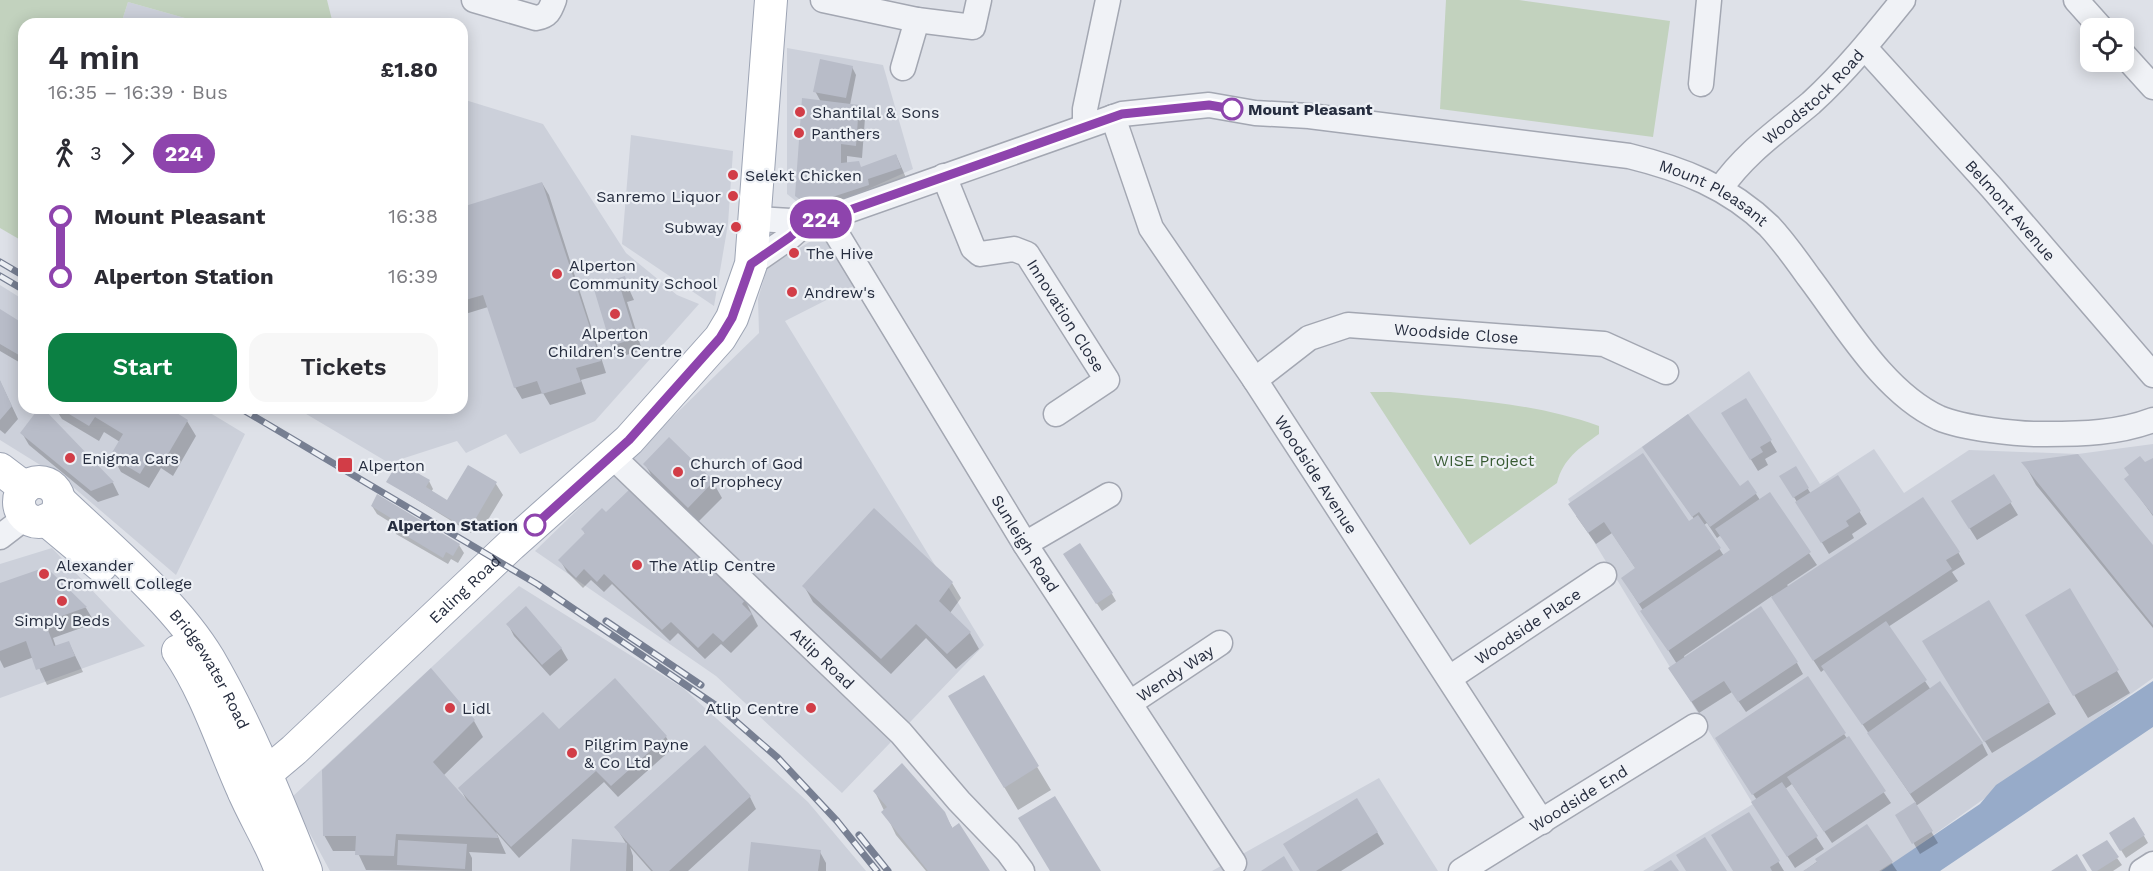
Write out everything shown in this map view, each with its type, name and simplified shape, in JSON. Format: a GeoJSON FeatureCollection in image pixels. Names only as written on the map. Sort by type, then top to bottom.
{"type":"FeatureCollection","features":[{"type":"Feature","properties":{"kind":"main road","name":"Ealing Road"},"geometry":{"type":"LineString","coordinates":[[255,783],[511,545],[612,456],[720,338],[732,318],[751,264],[757,219],[771,0]]}},
{"type":"Feature","properties":{"kind":"main road","name":"Bridgewater Road"},"geometry":{"type":"LineString","coordinates":[[0,469],[39,506],[175,614],[202,649],[255,783]]}},
{"type":"Feature","properties":{"kind":"main road"},"geometry":{"type":"LineString","coordinates":[[255,783],[277,859]]}},
{"type":"Feature","properties":{"kind":"main road"},"geometry":{"type":"LineString","coordinates":[[255,783],[306,871]]}},
{"type":"Feature","properties":{"kind":"street"},"geometry":{"type":"LineString","coordinates":[[474,0],[536,18],[550,11],[554,0]]}},
{"type":"Feature","properties":{"kind":"street"},"geometry":{"type":"LineString","coordinates":[[823,0],[917,20],[973,27],[979,0]]}},
{"type":"Feature","properties":{"kind":"street"},"geometry":{"type":"LineString","coordinates":[[1085,126],[1085,109],[1108,0]]}},
{"type":"Feature","properties":{"kind":"street"},"geometry":{"type":"LineString","coordinates":[[1701,84],[1709,0]]}},
{"type":"Feature","properties":{"kind":"street","name":"Woodstock Road"},"geometry":{"type":"LineString","coordinates":[[1721,188],[1738,164],[1812,102],[1864,48],[1903,0]]}},
{"type":"Feature","properties":{"kind":"street"},"geometry":{"type":"LineString","coordinates":[[2076,0],[2092,18]]}},
{"type":"Feature","properties":{"kind":"street"},"geometry":{"type":"LineString","coordinates":[[903,68],[917,20]]}},
{"type":"Feature","properties":{"kind":"street","name":"Belmont Avenue"},"geometry":{"type":"LineString","coordinates":[[1864,48],[1999,197],[2153,375]]}},
{"type":"Feature","properties":{"kind":"street"},"geometry":{"type":"LineString","coordinates":[[2134,65],[2153,87]]}},
{"type":"Feature","properties":{"kind":"street","name":"Mount Pleasant"},"geometry":{"type":"LineString","coordinates":[[751,264],[817,220],[1113,117],[1155,109],[1209,105],[1255,113],[1309,116],[1629,156],[1661,164],[1721,188],[1770,227],[1888,381],[1937,417],[2028,434],[2116,431],[2153,420]]}},
{"type":"Feature","properties":{"kind":"street","name":"Woodside Avenue"},"geometry":{"type":"LineString","coordinates":[[1113,117],[1151,228],[1255,380],[1451,677],[1542,822]]}},
{"type":"Feature","properties":{"kind":"street","name":"Innovation Close"},"geometry":{"type":"LineString","coordinates":[[944,176],[973,249],[980,254],[1014,249],[1027,254],[1107,380],[1056,414]]}},
{"type":"Feature","properties":{"kind":"street","name":"Mount Pleasant"},"geometry":{"type":"LineString","coordinates":[[757,219],[817,220]]}},
{"type":"Feature","properties":{"kind":"street","name":"Sunleigh Road"},"geometry":{"type":"LineString","coordinates":[[817,220],[1233,863]]}},
{"type":"Feature","properties":{"kind":"street","name":"Woodside Close"},"geometry":{"type":"LineString","coordinates":[[1255,380],[1308,339],[1348,325],[1604,345],[1666,372]]}},
{"type":"Feature","properties":{"kind":"street","name":"Atlip Road"},"geometry":{"type":"LineString","coordinates":[[612,456],[901,733],[959,801],[1008,852],[1022,871]]}},
{"type":"Feature","properties":{"kind":"street"},"geometry":{"type":"LineString","coordinates":[[1025,544],[1109,495]]}},
{"type":"Feature","properties":{"kind":"street"},"geometry":{"type":"LineString","coordinates":[[0,537],[13,530],[39,506]]}},
{"type":"Feature","properties":{"kind":"street","name":"Woodside Place"},"geometry":{"type":"LineString","coordinates":[[1451,677],[1604,575]]}},
{"type":"Feature","properties":{"kind":"street","name":"Wendy Way"},"geometry":{"type":"LineString","coordinates":[[1130,703],[1220,643]]}},
{"type":"Feature","properties":{"kind":"street","name":"Woodside End"},"geometry":{"type":"LineString","coordinates":[[1461,871],[1695,726]]}},
{"type":"Feature","properties":{"kind":"street"},"geometry":{"type":"LineString","coordinates":[[2142,871],[2153,864]]}},
{"type":"Feature","properties":{"kind":"shaded area"},"geometry":{"type":"Polygon","coordinates":[[[128,2],[185,18],[123,18],[128,2]]]}},
{"type":"Feature","properties":{"kind":"shaded area"},"geometry":{"type":"Polygon","coordinates":[[[787,48],[883,65],[913,169],[830,206],[806,209],[787,194],[787,48]]]}},
{"type":"Feature","properties":{"kind":"shaded area","name":"Alperton Community School"},"geometry":{"type":"Polygon","coordinates":[[[468,101],[543,124],[626,253],[677,295],[699,304],[595,421],[520,454],[506,434],[466,453],[457,441],[389,463],[306,414],[468,414],[468,101]]]}},
{"type":"Feature","properties":{"kind":"shaded area"},"geometry":{"type":"Polygon","coordinates":[[[631,135],[733,151],[728,224],[714,306],[622,244],[631,135]]]}},
{"type":"Feature","properties":{"kind":"shaded area"},"geometry":{"type":"Polygon","coordinates":[[[824,233],[854,286],[785,321],[984,645],[842,793],[716,676],[535,551],[759,333],[758,299],[767,268],[824,233]]]}},
{"type":"Feature","properties":{"kind":"shaded area"},"geometry":{"type":"Polygon","coordinates":[[[0,285],[18,296],[18,414],[212,414],[245,434],[176,575],[66,481],[0,440],[0,285]]]}},
{"type":"Feature","properties":{"kind":"shaded area"},"geometry":{"type":"Polygon","coordinates":[[[1749,371],[1820,484],[1874,449],[1904,493],[1969,450],[2078,454],[2153,444],[2153,678],[1883,871],[1643,871],[1753,804],[1568,499],[1749,371]]]}},
{"type":"Feature","properties":{"kind":"shaded area"},"geometry":{"type":"Polygon","coordinates":[[[52,548],[145,646],[0,698],[0,564],[52,548]]]}},
{"type":"Feature","properties":{"kind":"shaded area"},"geometry":{"type":"Polygon","coordinates":[[[519,586],[683,688],[808,802],[866,871],[330,871],[291,798],[519,586]]]}},
{"type":"Feature","properties":{"kind":"shaded area"},"geometry":{"type":"Polygon","coordinates":[[[1379,778],[1438,871],[1212,871],[1379,778]]]}},
{"type":"Feature","properties":{"kind":"green space"},"geometry":{"type":"Polygon","coordinates":[[[0,0],[327,0],[332,18],[185,18],[128,2],[123,18],[18,18],[18,238],[0,228],[0,0]]]}},
{"type":"Feature","properties":{"kind":"green space"},"geometry":{"type":"Polygon","coordinates":[[[1446,0],[1519,0],[1670,21],[1653,137],[1440,109],[1446,0]]]}},
{"type":"Feature","properties":{"kind":"green space","name":"WISE Project"},"geometry":{"type":"Polygon","coordinates":[[[1370,392],[1443,397],[1522,407],[1599,426],[1599,434],[1579,449],[1568,461],[1557,483],[1470,545],[1370,392]]]}},
{"type":"Feature","properties":{"kind":"water"},"geometry":{"type":"Polygon","coordinates":[[[2153,681],[2153,727],[1940,871],[1881,871],[1980,804],[1996,785],[2153,681]]]}},
{"type":"Feature","properties":{"kind":"building"},"geometry":{"type":"Polygon","coordinates":[[[820,59],[853,66],[846,98],[813,92],[820,59]]]}},
{"type":"Feature","properties":{"kind":"building"},"geometry":{"type":"Polygon","coordinates":[[[802,98],[859,105],[856,146],[841,144],[841,163],[859,161],[861,167],[896,154],[901,168],[868,179],[869,185],[808,205],[795,196],[802,98]]]}},
{"type":"Feature","properties":{"kind":"building"},"geometry":{"type":"Polygon","coordinates":[[[542,182],[601,361],[576,368],[581,382],[542,394],[537,381],[514,388],[483,295],[468,299],[468,205],[542,182]]]}},
{"type":"Feature","properties":{"kind":"building","name":"Alperton Children's Centre"},"geometry":{"type":"Polygon","coordinates":[[[625,276],[628,288],[621,290],[636,338],[611,346],[593,286],[625,276]]]}},
{"type":"Feature","properties":{"kind":"building"},"geometry":{"type":"Polygon","coordinates":[[[0,309],[18,320],[18,354],[0,344],[0,309]]]}},
{"type":"Feature","properties":{"kind":"building"},"geometry":{"type":"Polygon","coordinates":[[[0,380],[12,406],[0,420],[0,380]]]}},
{"type":"Feature","properties":{"kind":"building"},"geometry":{"type":"Polygon","coordinates":[[[1746,398],[1772,440],[1760,447],[1763,452],[1750,460],[1721,413],[1746,398]]]}},
{"type":"Feature","properties":{"kind":"building","name":"Enigma Cars"},"geometry":{"type":"Polygon","coordinates":[[[34,414],[49,414],[114,482],[91,491],[20,433],[34,414]]]}},
{"type":"Feature","properties":{"kind":"building"},"geometry":{"type":"Polygon","coordinates":[[[69,414],[178,414],[188,420],[164,461],[152,454],[140,474],[110,456],[123,434],[95,417],[89,426],[69,414]]]}},
{"type":"Feature","properties":{"kind":"building"},"geometry":{"type":"Polygon","coordinates":[[[1688,414],[1740,486],[1748,480],[1757,493],[1710,527],[1699,512],[1692,517],[1642,447],[1688,414]]]}},
{"type":"Feature","properties":{"kind":"building","name":"Church of God of Prophecy"},"geometry":{"type":"Polygon","coordinates":[[[669,437],[714,481],[688,508],[643,464],[669,437]]]}},
{"type":"Feature","properties":{"kind":"building"},"geometry":{"type":"Polygon","coordinates":[[[1643,453],[1689,521],[1698,515],[1721,548],[1639,604],[1621,578],[1635,568],[1604,522],[1588,533],[1568,504],[1643,453]]]}},
{"type":"Feature","properties":{"kind":"building"},"geometry":{"type":"Polygon","coordinates":[[[2078,454],[2153,545],[2153,625],[2021,462],[2078,454]]]}},
{"type":"Feature","properties":{"kind":"building"},"geometry":{"type":"Polygon","coordinates":[[[2140,456],[2145,462],[2153,458],[2153,515],[2124,479],[2129,475],[2124,468],[2140,456]]]}},
{"type":"Feature","properties":{"kind":"building"},"geometry":{"type":"Polygon","coordinates":[[[398,462],[430,480],[426,487],[447,500],[468,465],[497,482],[469,530],[386,482],[398,462]]]}},
{"type":"Feature","properties":{"kind":"building"},"geometry":{"type":"Polygon","coordinates":[[[1796,466],[1809,488],[1793,498],[1779,476],[1796,466]]]}},
{"type":"Feature","properties":{"kind":"building"},"geometry":{"type":"Polygon","coordinates":[[[1994,474],[2012,502],[1969,529],[1951,501],[1994,474]]]}},
{"type":"Feature","properties":{"kind":"building"},"geometry":{"type":"Polygon","coordinates":[[[1838,475],[1861,511],[1846,521],[1849,526],[1821,543],[1795,502],[1838,475]]]}},
{"type":"Feature","properties":{"kind":"building","name":"The Atlip Centre"},"geometry":{"type":"Polygon","coordinates":[[[632,487],[746,599],[742,604],[752,614],[723,642],[713,633],[698,648],[671,622],[662,630],[604,574],[597,582],[584,569],[576,578],[558,560],[585,533],[581,529],[602,508],[606,512],[632,487]]]}},
{"type":"Feature","properties":{"kind":"building"},"geometry":{"type":"Polygon","coordinates":[[[1770,492],[1811,552],[1668,651],[1640,611],[1730,550],[1715,529],[1770,492]]]}},
{"type":"Feature","properties":{"kind":"building"},"geometry":{"type":"Polygon","coordinates":[[[377,494],[460,544],[453,556],[446,552],[443,558],[390,526],[394,520],[371,506],[377,494]]]}},
{"type":"Feature","properties":{"kind":"building"},"geometry":{"type":"Polygon","coordinates":[[[1923,497],[1960,552],[1946,560],[1952,569],[1813,661],[1771,597],[1923,497]]]}},
{"type":"Feature","properties":{"kind":"building"},"geometry":{"type":"Polygon","coordinates":[[[874,508],[953,582],[939,601],[971,632],[947,654],[916,624],[881,659],[802,586],[874,508]]]}},
{"type":"Feature","properties":{"kind":"building"},"geometry":{"type":"Polygon","coordinates":[[[1080,543],[1113,593],[1096,604],[1063,554],[1080,543]]]}},
{"type":"Feature","properties":{"kind":"building"},"geometry":{"type":"Polygon","coordinates":[[[46,567],[87,607],[45,622],[54,646],[69,641],[75,656],[36,670],[26,641],[0,651],[0,583],[46,567]]]}},
{"type":"Feature","properties":{"kind":"building"},"geometry":{"type":"Polygon","coordinates":[[[2070,588],[2119,670],[2073,696],[2025,615],[2070,588]]]}},
{"type":"Feature","properties":{"kind":"building"},"geometry":{"type":"Polygon","coordinates":[[[1989,600],[2050,702],[1984,742],[1922,641],[1989,600]]]}},
{"type":"Feature","properties":{"kind":"building"},"geometry":{"type":"Polygon","coordinates":[[[526,606],[562,648],[542,665],[506,624],[526,606]]]}},
{"type":"Feature","properties":{"kind":"building"},"geometry":{"type":"Polygon","coordinates":[[[1761,606],[1798,662],[1738,702],[1724,681],[1691,702],[1668,668],[1761,606]]]}},
{"type":"Feature","properties":{"kind":"building"},"geometry":{"type":"Polygon","coordinates":[[[1886,621],[1927,680],[1862,725],[1821,666],[1886,621]]]}},
{"type":"Feature","properties":{"kind":"building"},"geometry":{"type":"Polygon","coordinates":[[[431,668],[475,720],[433,762],[497,834],[498,838],[396,834],[394,856],[355,855],[356,836],[323,836],[322,770],[431,668]]]}},
{"type":"Feature","properties":{"kind":"building"},"geometry":{"type":"Polygon","coordinates":[[[984,675],[1039,766],[1004,788],[948,696],[984,675]]]}},
{"type":"Feature","properties":{"kind":"building"},"geometry":{"type":"Polygon","coordinates":[[[1808,676],[1846,733],[1752,795],[1715,738],[1808,676]]]}},
{"type":"Feature","properties":{"kind":"building","name":"Pilgrim Payne & Co Ltd"},"geometry":{"type":"Polygon","coordinates":[[[615,678],[667,736],[611,786],[596,771],[511,847],[458,788],[543,712],[559,729],[615,678]]]}},
{"type":"Feature","properties":{"kind":"building"},"geometry":{"type":"Polygon","coordinates":[[[1940,681],[1983,743],[1910,794],[1867,733],[1940,681]]]}},
{"type":"Feature","properties":{"kind":"building"},"geometry":{"type":"Polygon","coordinates":[[[1849,736],[1886,791],[1824,832],[1787,777],[1849,736]]]}},
{"type":"Feature","properties":{"kind":"building"},"geometry":{"type":"Polygon","coordinates":[[[705,745],[751,796],[669,871],[653,871],[614,827],[705,745]]]}},
{"type":"Feature","properties":{"kind":"building"},"geometry":{"type":"Polygon","coordinates":[[[902,763],[945,812],[952,828],[959,823],[990,871],[928,871],[881,812],[887,807],[873,791],[902,763]]]}},
{"type":"Feature","properties":{"kind":"building"},"geometry":{"type":"Polygon","coordinates":[[[1782,782],[1818,836],[1787,857],[1751,802],[1782,782]]]}},
{"type":"Feature","properties":{"kind":"building"},"geometry":{"type":"Polygon","coordinates":[[[1055,796],[1101,871],[1050,871],[1018,818],[1055,796]]]}},
{"type":"Feature","properties":{"kind":"building"},"geometry":{"type":"Polygon","coordinates":[[[1357,798],[1378,832],[1316,871],[1300,871],[1283,844],[1357,798]]]}},
{"type":"Feature","properties":{"kind":"building"},"geometry":{"type":"Polygon","coordinates":[[[1915,802],[1933,831],[1912,844],[1895,815],[1915,802]]]}},
{"type":"Feature","properties":{"kind":"building"},"geometry":{"type":"Polygon","coordinates":[[[1749,812],[1780,861],[1770,867],[1772,871],[1733,871],[1711,835],[1749,812]]]}},
{"type":"Feature","properties":{"kind":"building"},"geometry":{"type":"Polygon","coordinates":[[[2134,817],[2145,835],[2120,851],[2109,833],[2134,817]]]}},
{"type":"Feature","properties":{"kind":"building"},"geometry":{"type":"Polygon","coordinates":[[[1867,824],[1893,862],[1879,871],[1803,871],[1817,862],[1815,859],[1867,824]]]}},
{"type":"Feature","properties":{"kind":"building"},"geometry":{"type":"Polygon","coordinates":[[[1705,837],[1727,871],[1686,871],[1676,855],[1705,837]]]}},
{"type":"Feature","properties":{"kind":"building"},"geometry":{"type":"Polygon","coordinates":[[[572,839],[627,843],[626,871],[570,871],[572,839]]]}},
{"type":"Feature","properties":{"kind":"building"},"geometry":{"type":"Polygon","coordinates":[[[398,840],[467,844],[465,869],[397,865],[398,840]]]}},
{"type":"Feature","properties":{"kind":"building"},"geometry":{"type":"Polygon","coordinates":[[[2107,840],[2119,857],[2097,871],[2092,871],[2082,855],[2107,840]]]}},
{"type":"Feature","properties":{"kind":"building"},"geometry":{"type":"Polygon","coordinates":[[[751,842],[821,850],[818,871],[748,871],[751,842]]]}},
{"type":"Feature","properties":{"kind":"building"},"geometry":{"type":"Polygon","coordinates":[[[2077,854],[2087,871],[2051,871],[2065,862],[2077,854]]]}},
{"type":"Feature","properties":{"kind":"building"},"geometry":{"type":"Polygon","coordinates":[[[1284,856],[1293,871],[1261,871],[1284,856]]]}},
{"type":"Feature","properties":{"kind":"building"},"geometry":{"type":"Polygon","coordinates":[[[1671,860],[1679,871],[1653,871],[1671,860]]]}},
{"type":"Feature","properties":{"kind":"railway"},"geometry":{"type":"LineString","coordinates":[[0,262],[18,272]]}},
{"type":"Feature","properties":{"kind":"railway"},"geometry":{"type":"LineString","coordinates":[[0,276],[18,286]]}},
{"type":"Feature","properties":{"kind":"railway"},"geometry":{"type":"LineString","coordinates":[[250,414],[537,584],[724,711],[778,758],[837,821],[877,871]]}},
{"type":"Feature","properties":{"kind":"railway"},"geometry":{"type":"LineString","coordinates":[[606,621],[701,685]]}},
{"type":"Feature","properties":{"kind":"railway"},"geometry":{"type":"LineString","coordinates":[[859,835],[888,871]]}},
{"type":"Feature","properties":{"kind":"bus line","name":"224"},"geometry":{"type":"LineString","coordinates":[[535,525],[629,440],[720,338],[732,318],[751,264],[766,251],[790,237],[807,222],[827,218],[1122,114],[1209,105],[1232,109]]}},
{"type":"Feature","properties":{"kind":"place","name":"Mount Pleasant"},"geometry":{"type":"Point","coordinates":[1232,109]}},
{"type":"Feature","properties":{"kind":"place","name":"Shantilal & Sons"},"geometry":{"type":"Point","coordinates":[800,112]}},
{"type":"Feature","properties":{"kind":"place","name":"Panthers"},"geometry":{"type":"Point","coordinates":[799,133]}},
{"type":"Feature","properties":{"kind":"place","name":"Selekt Chicken"},"geometry":{"type":"Point","coordinates":[733,175]}},
{"type":"Feature","properties":{"kind":"place","name":"Sanremo Liquor"},"geometry":{"type":"Point","coordinates":[733,196]}},
{"type":"Feature","properties":{"kind":"place","name":"Subway"},"geometry":{"type":"Point","coordinates":[736,227]}},
{"type":"Feature","properties":{"kind":"place","name":"The Hive"},"geometry":{"type":"Point","coordinates":[794,253]}},
{"type":"Feature","properties":{"kind":"place","name":"Alperton Community School"},"geometry":{"type":"Point","coordinates":[557,274]}},
{"type":"Feature","properties":{"kind":"place","name":"Andrew's"},"geometry":{"type":"Point","coordinates":[792,292]}},
{"type":"Feature","properties":{"kind":"place","name":"Alperton Children's Centre"},"geometry":{"type":"Point","coordinates":[615,314]}},
{"type":"Feature","properties":{"kind":"place","name":"Enigma Cars"},"geometry":{"type":"Point","coordinates":[70,458]}},
{"type":"Feature","properties":{"kind":"place","name":"Alperton"},"geometry":{"type":"Point","coordinates":[345,465]}},
{"type":"Feature","properties":{"kind":"place","name":"Church of God of Prophecy"},"geometry":{"type":"Point","coordinates":[678,472]}},
{"type":"Feature","properties":{"kind":"place","name":"Alperton Station"},"geometry":{"type":"Point","coordinates":[535,525]}},
{"type":"Feature","properties":{"kind":"place","name":"The Atlip Centre"},"geometry":{"type":"Point","coordinates":[637,565]}},
{"type":"Feature","properties":{"kind":"place","name":"Alexander Cromwell College"},"geometry":{"type":"Point","coordinates":[44,574]}},
{"type":"Feature","properties":{"kind":"place","name":"Simply Beds"},"geometry":{"type":"Point","coordinates":[62,601]}},
{"type":"Feature","properties":{"kind":"place","name":"Lidl"},"geometry":{"type":"Point","coordinates":[450,708]}},
{"type":"Feature","properties":{"kind":"place","name":"Atlip Centre"},"geometry":{"type":"Point","coordinates":[811,708]}},
{"type":"Feature","properties":{"kind":"place","name":"Pilgrim Payne & Co Ltd"},"geometry":{"type":"Point","coordinates":[572,753]}}]}
